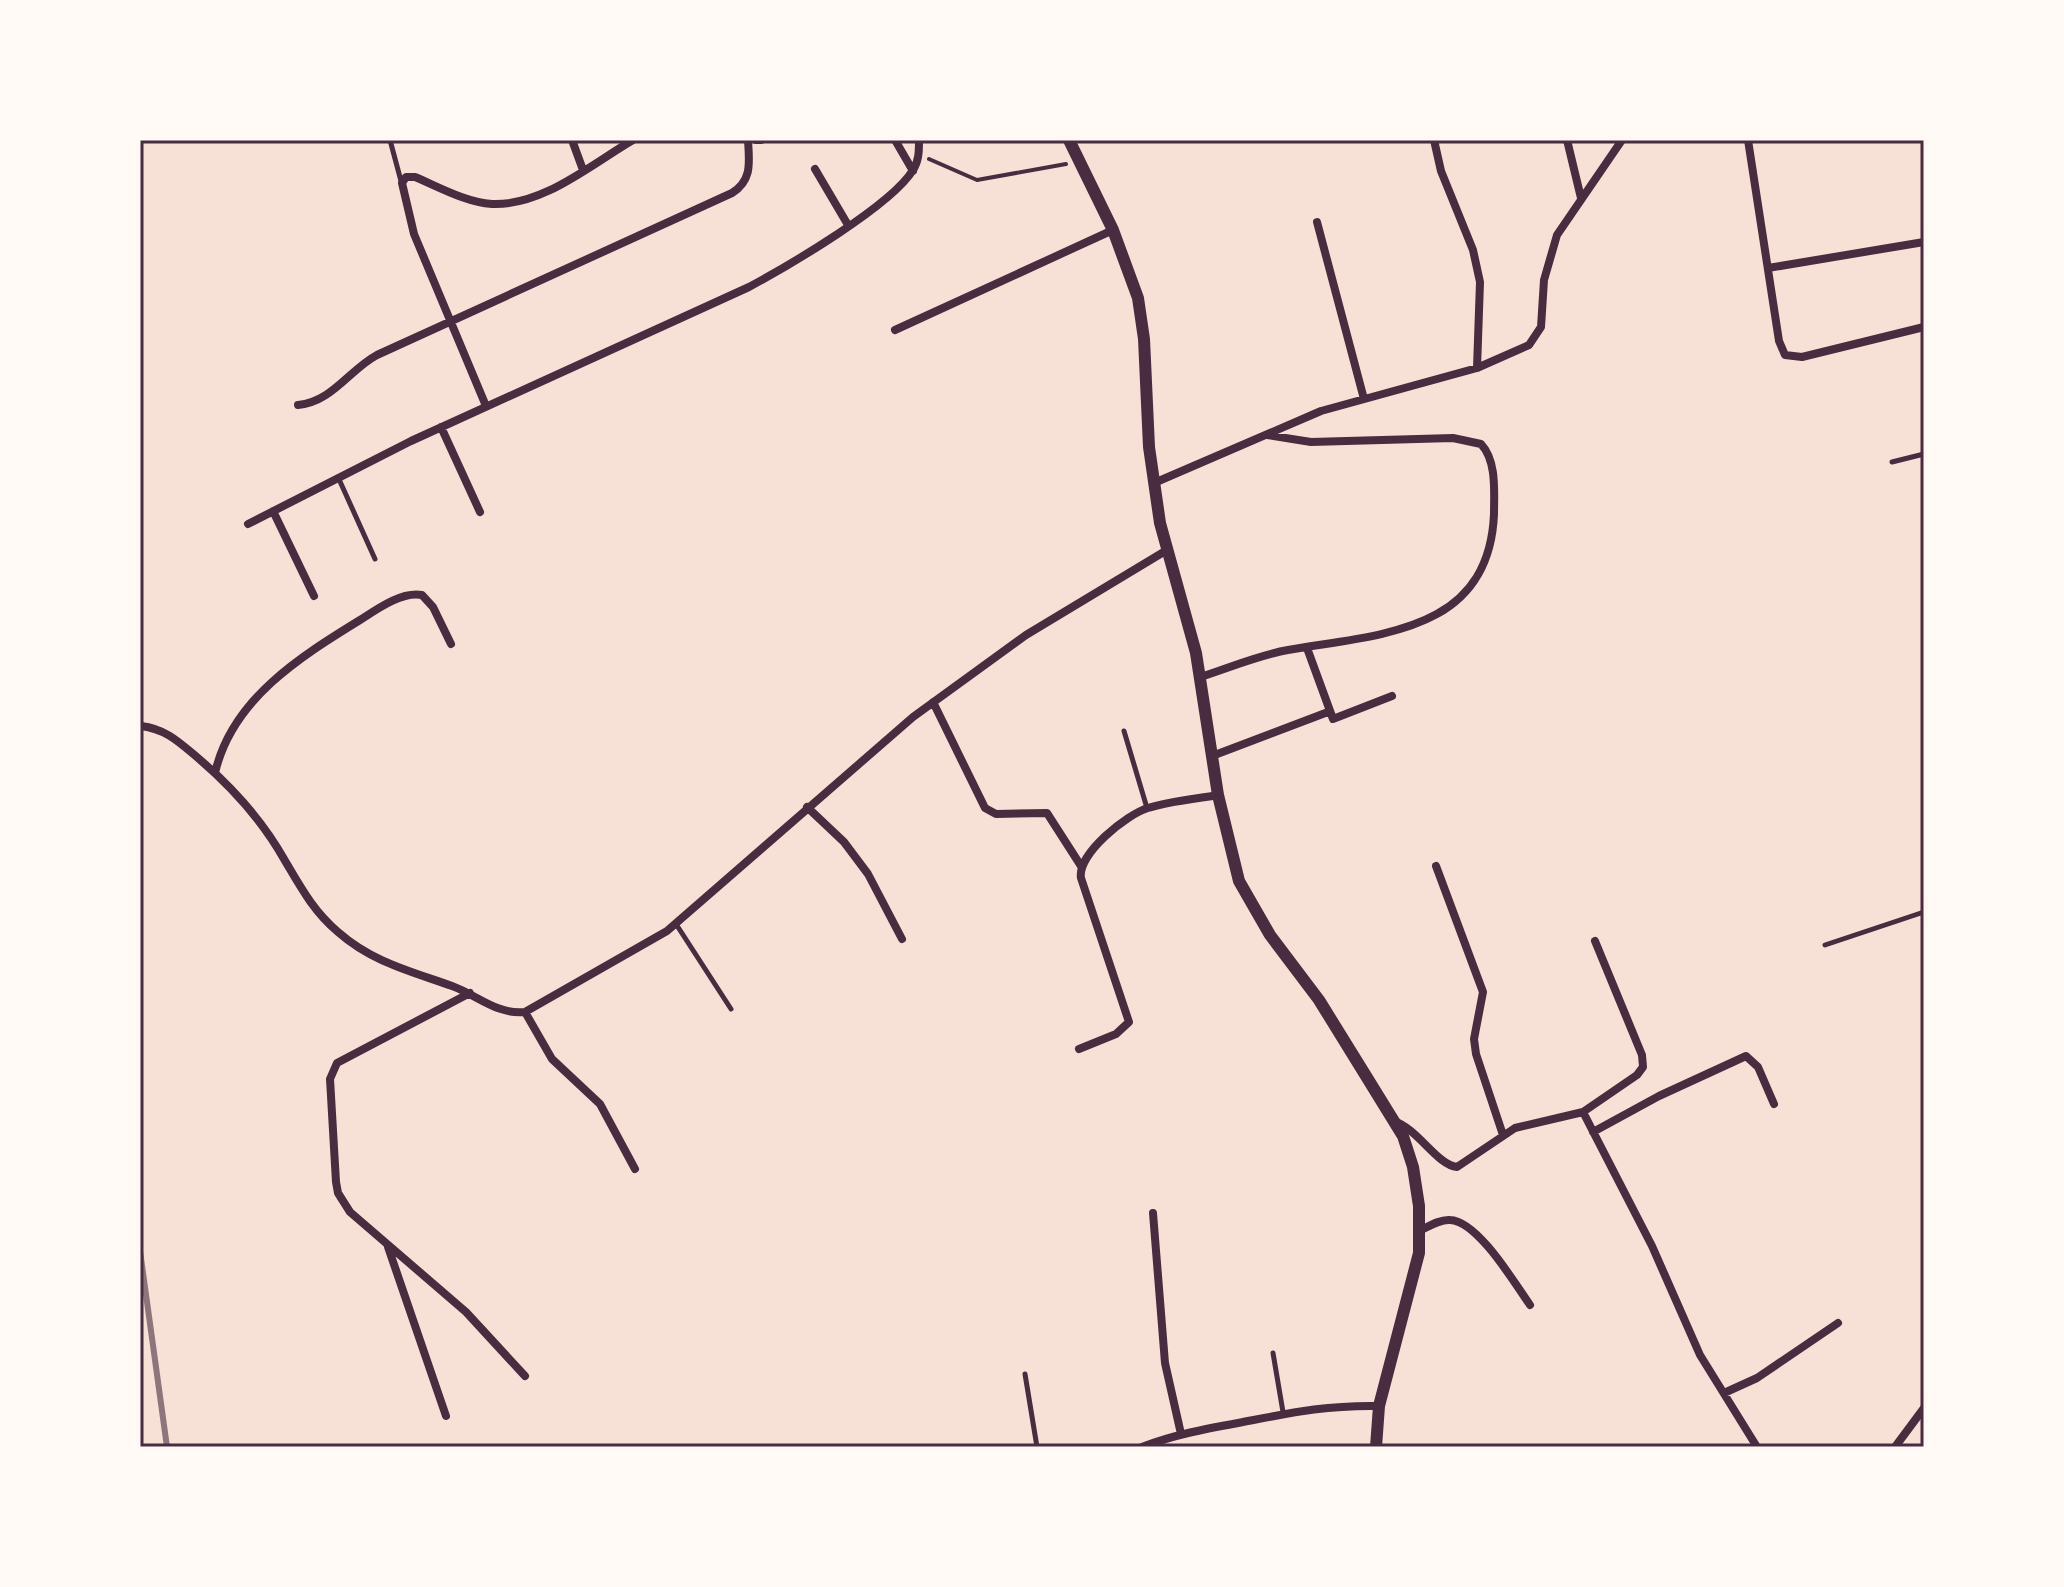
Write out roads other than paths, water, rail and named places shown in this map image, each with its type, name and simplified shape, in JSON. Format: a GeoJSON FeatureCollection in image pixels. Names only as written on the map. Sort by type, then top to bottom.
{"type":"FeatureCollection","features":[{"type":"Feature","properties":{"kind":"street"},"geometry":{"type":"LineString","coordinates":[[572,140],[583,170]]}},
{"type":"Feature","properties":{"kind":"street"},"geometry":{"type":"LineString","coordinates":[[486,406],[414,234],[402,183],[406,177],[415,177],[466,198],[493,204],[536,196],[633,140]]}},
{"type":"Feature","properties":{"kind":"street"},"geometry":{"type":"LineString","coordinates":[[298,405],[324,396],[367,360],[741,188],[749,173],[748,140]]}},
{"type":"Feature","properties":{"kind":"street"},"geometry":{"type":"LineString","coordinates":[[895,140],[913,171]]}},
{"type":"Feature","properties":{"kind":"street"},"geometry":{"type":"LineString","coordinates":[[248,524],[338,476],[749,287],[789,265],[891,193],[913,171],[919,155],[919,140]]}},
{"type":"Feature","properties":{"kind":"street"},"geometry":{"type":"LineString","coordinates":[[1069,140],[1113,230],[1138,298],[1154,483],[1167,550],[1186,610],[1218,795],[1239,881],[1270,935],[1319,1000],[1393,1121],[1413,1167],[1421,1230],[1413,1277],[1379,1406],[1376,1447]]}},
{"type":"Feature","properties":{"kind":"street"},"geometry":{"type":"LineString","coordinates":[[1434,140],[1441,171],[1473,250],[1478,272],[1481,300],[1477,368]]}},
{"type":"Feature","properties":{"kind":"street"},"geometry":{"type":"LineString","coordinates":[[1567,140],[1581,198]]}},
{"type":"Feature","properties":{"kind":"street"},"geometry":{"type":"LineString","coordinates":[[1154,483],[1321,411],[1514,355],[1538,335],[1548,257],[1557,235],[1622,140]]}},
{"type":"Feature","properties":{"kind":"street"},"geometry":{"type":"LineString","coordinates":[[1748,140],[1781,350],[1789,357],[1924,327]]}},
{"type":"Feature","properties":{"kind":"street"},"geometry":{"type":"LineString","coordinates":[[815,169],[848,225]]}},
{"type":"Feature","properties":{"kind":"street"},"geometry":{"type":"LineString","coordinates":[[1317,222],[1364,399]]}},
{"type":"Feature","properties":{"kind":"street"},"geometry":{"type":"LineString","coordinates":[[895,330],[1113,230]]}},
{"type":"Feature","properties":{"kind":"street"},"geometry":{"type":"LineString","coordinates":[[1768,268],[1924,242]]}},
{"type":"Feature","properties":{"kind":"street"},"geometry":{"type":"LineString","coordinates":[[441,427],[480,512]]}},
{"type":"Feature","properties":{"kind":"street"},"geometry":{"type":"LineString","coordinates":[[1200,677],[1284,650],[1340,643],[1420,622],[1459,602],[1474,586],[1493,525],[1490,458],[1481,444],[1471,439],[1311,442],[1267,435]]}},
{"type":"Feature","properties":{"kind":"street"},"geometry":{"type":"LineString","coordinates":[[273,511],[314,596]]}},
{"type":"Feature","properties":{"kind":"street"},"geometry":{"type":"LineString","coordinates":[[141,726],[165,732],[215,773],[256,816],[312,906],[336,931],[381,962],[470,993],[502,1011],[525,1012],[676,924],[807,807],[933,702],[1026,635],[1167,550]]}},
{"type":"Feature","properties":{"kind":"street"},"geometry":{"type":"LineString","coordinates":[[215,773],[232,729],[279,675],[310,650],[376,610],[406,596],[422,595],[433,607],[451,644]]}},
{"type":"Feature","properties":{"kind":"street"},"geometry":{"type":"LineString","coordinates":[[1307,648],[1331,718],[1338,719],[1392,696]]}},
{"type":"Feature","properties":{"kind":"street"},"geometry":{"type":"LineString","coordinates":[[933,702],[985,808],[996,814],[1044,811],[1053,819],[1081,866],[1083,884],[1129,1022],[1116,1034],[1079,1049]]}},
{"type":"Feature","properties":{"kind":"street"},"geometry":{"type":"LineString","coordinates":[[1212,756],[1328,712]]}},
{"type":"Feature","properties":{"kind":"street"},"geometry":{"type":"LineString","coordinates":[[1081,866],[1122,822],[1147,808],[1218,795]]}},
{"type":"Feature","properties":{"kind":"street"},"geometry":{"type":"LineString","coordinates":[[807,807],[844,842],[868,874],[902,939]]}},
{"type":"Feature","properties":{"kind":"street"},"geometry":{"type":"LineString","coordinates":[[1436,866],[1483,992],[1474,1039],[1476,1054],[1486,1093],[1503,1135]]}},
{"type":"Feature","properties":{"kind":"street"},"geometry":{"type":"LineString","coordinates":[[1393,1121],[1415,1132],[1452,1167],[1503,1135],[1531,1123],[1583,1112],[1637,1075],[1643,1060],[1595,941]]}},
{"type":"Feature","properties":{"kind":"street"},"geometry":{"type":"LineString","coordinates":[[470,993],[343,1057],[332,1071],[330,1094],[338,1193],[350,1212],[466,1312],[525,1376]]}},
{"type":"Feature","properties":{"kind":"street"},"geometry":{"type":"LineString","coordinates":[[525,1012],[552,1059],[600,1104],[635,1169]]}},
{"type":"Feature","properties":{"kind":"street"},"geometry":{"type":"LineString","coordinates":[[1593,1132],[1659,1096],[1746,1056],[1758,1067],[1774,1104]]}},
{"type":"Feature","properties":{"kind":"street"},"geometry":{"type":"LineString","coordinates":[[1583,1112],[1652,1246],[1700,1355],[1757,1447]]}},
{"type":"Feature","properties":{"kind":"street"},"geometry":{"type":"LineString","coordinates":[[1153,1213],[1165,1363],[1181,1434]]}},
{"type":"Feature","properties":{"kind":"street"},"geometry":{"type":"LineString","coordinates":[[1421,1230],[1451,1220],[1467,1226],[1530,1305]]}},
{"type":"Feature","properties":{"kind":"street"},"geometry":{"type":"LineString","coordinates":[[388,1246],[446,1416]]}},
{"type":"Feature","properties":{"kind":"street"},"geometry":{"type":"LineString","coordinates":[[1724,1393],[1757,1378],[1838,1323]]}},
{"type":"Feature","properties":{"kind":"street"},"geometry":{"type":"LineString","coordinates":[[1142,1447],[1181,1434],[1283,1412],[1338,1405],[1379,1406]]}},
{"type":"Feature","properties":{"kind":"street"},"geometry":{"type":"LineString","coordinates":[[1895,1447],[1924,1408]]}},
{"type":"Feature","properties":{"kind":"lane"},"geometry":{"type":"LineString","coordinates":[[390,140],[402,183]]}},
{"type":"Feature","properties":{"kind":"lane"},"geometry":{"type":"LineString","coordinates":[[1892,462],[1924,454]]}},
{"type":"Feature","properties":{"kind":"lane"},"geometry":{"type":"LineString","coordinates":[[338,476],[375,559]]}},
{"type":"Feature","properties":{"kind":"lane"},"geometry":{"type":"LineString","coordinates":[[1124,731],[1147,808]]}},
{"type":"Feature","properties":{"kind":"lane"},"geometry":{"type":"LineString","coordinates":[[1825,945],[1924,912]]}},
{"type":"Feature","properties":{"kind":"lane"},"geometry":{"type":"LineString","coordinates":[[676,924],[731,1009]]}},
{"type":"Feature","properties":{"kind":"lane"},"geometry":{"type":"LineString","coordinates":[[1273,1353],[1283,1412]]}},
{"type":"Feature","properties":{"kind":"lane"},"geometry":{"type":"LineString","coordinates":[[1025,1374],[1037,1447]]}},
{"type":"Feature","properties":{"kind":"railway"},"geometry":{"type":"LineString","coordinates":[[140,1251],[167,1447]]}}]}
